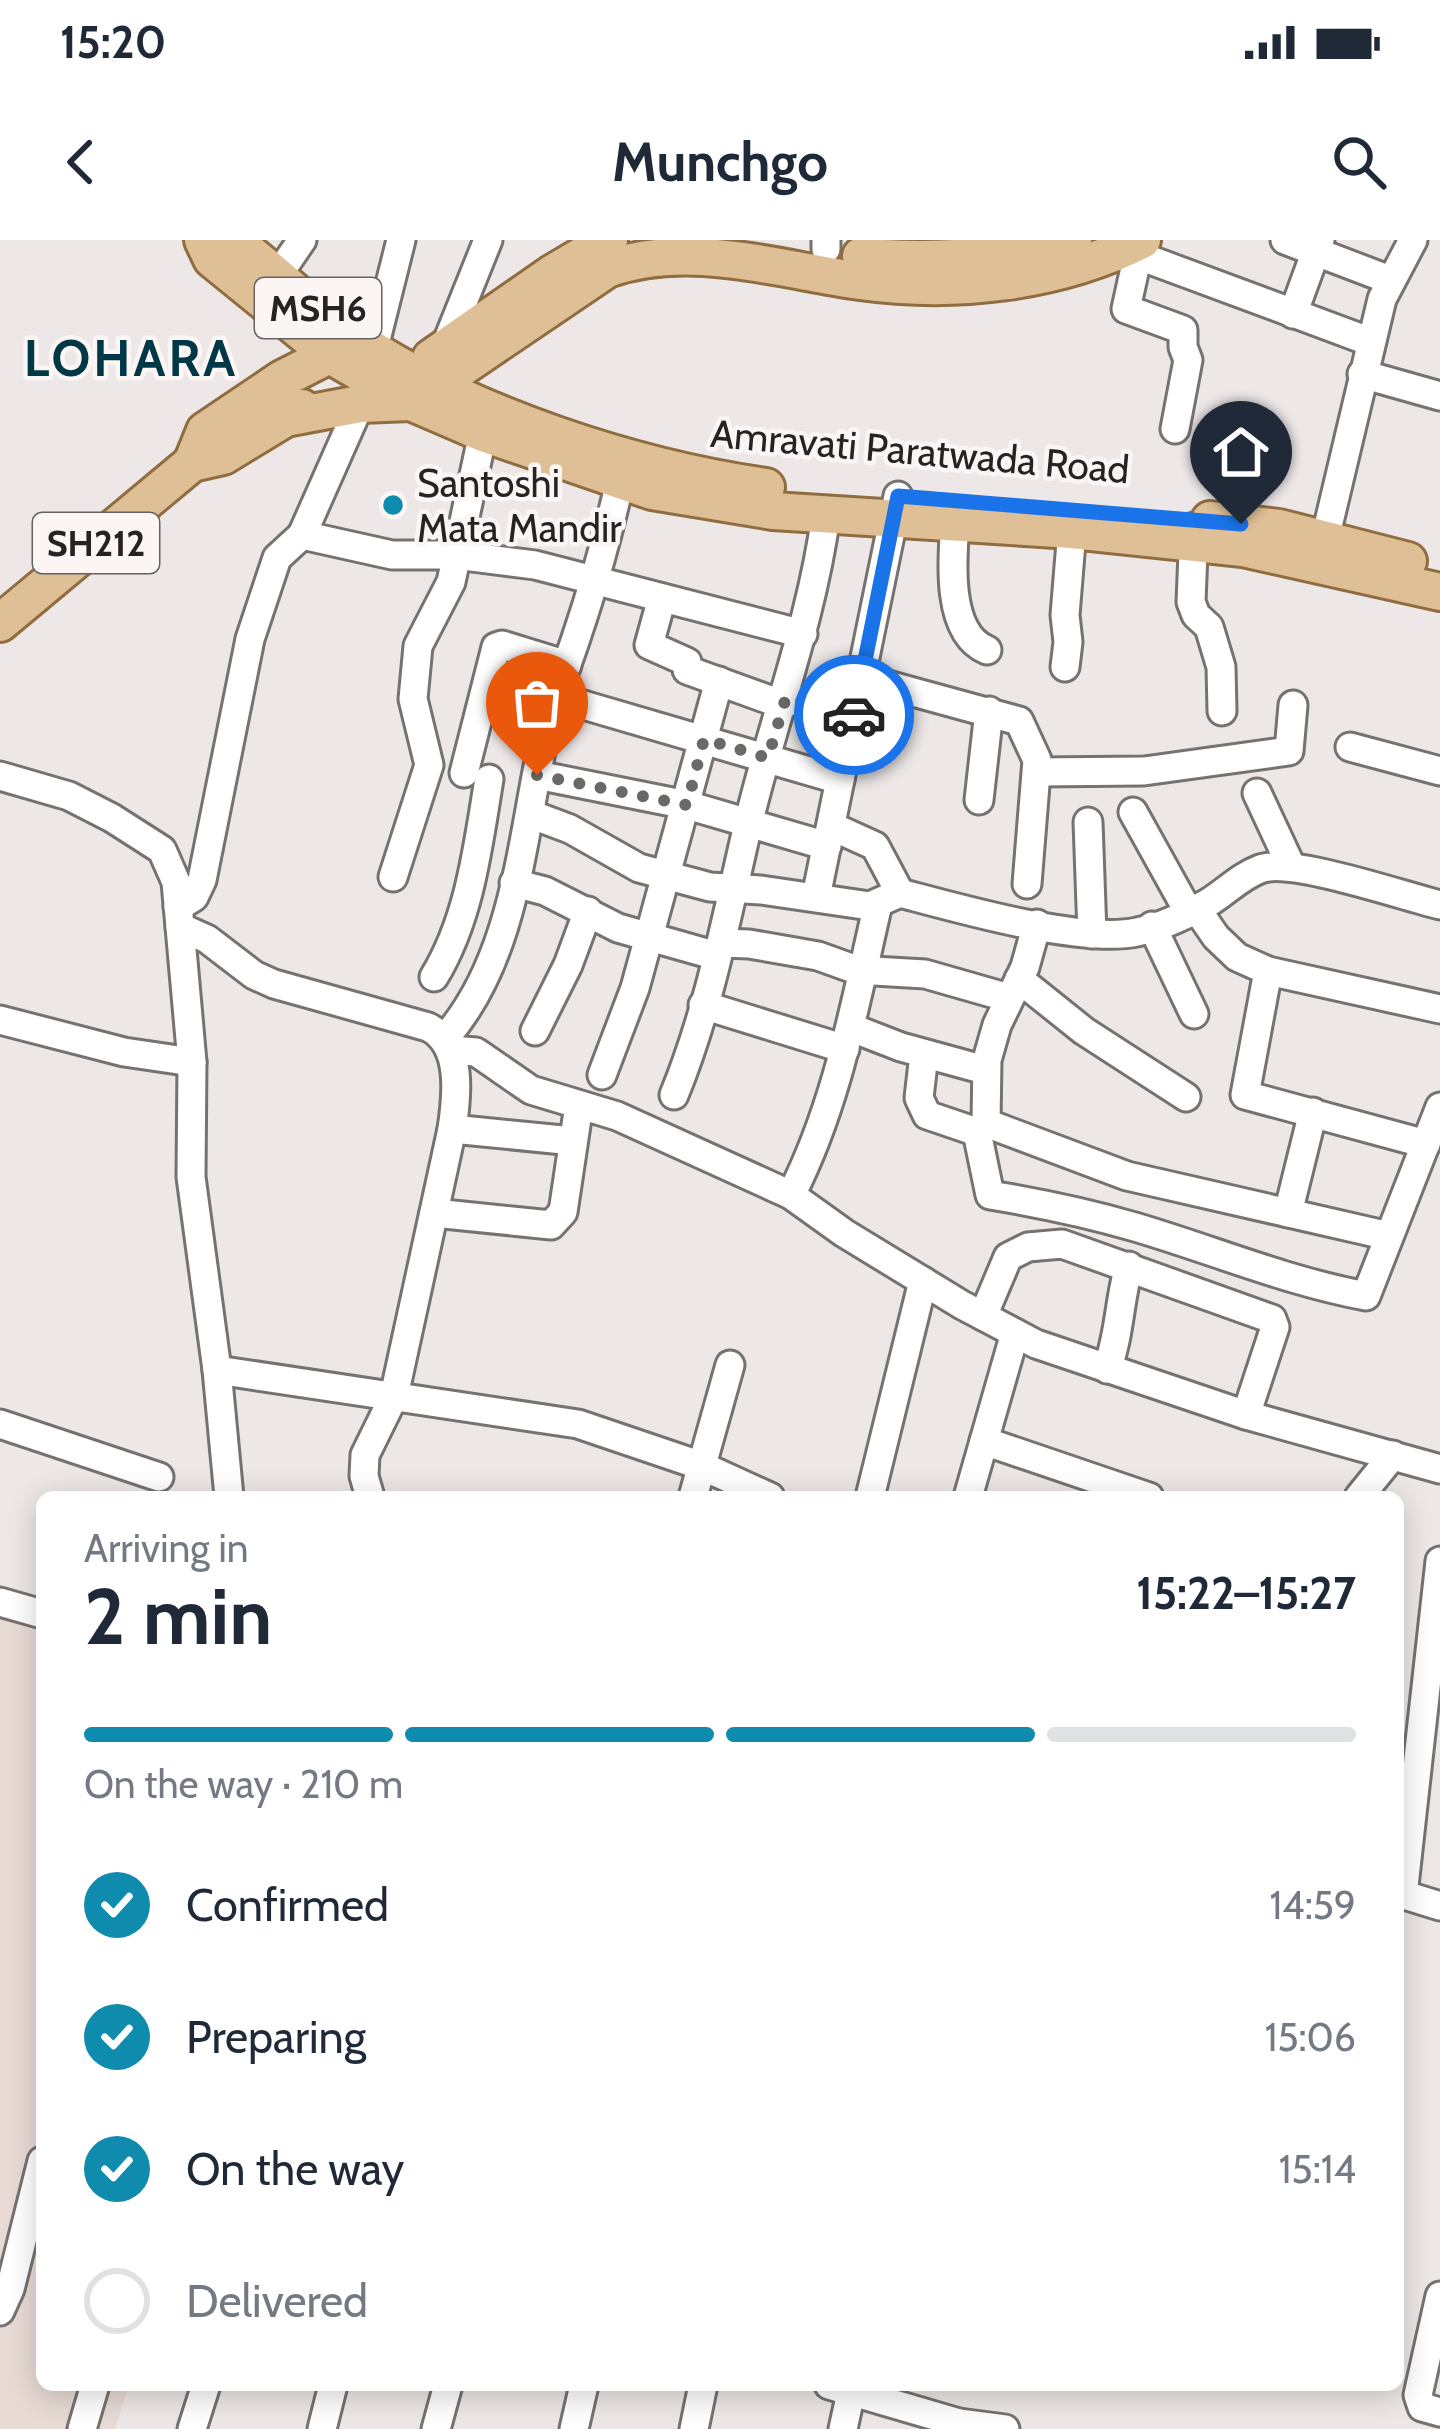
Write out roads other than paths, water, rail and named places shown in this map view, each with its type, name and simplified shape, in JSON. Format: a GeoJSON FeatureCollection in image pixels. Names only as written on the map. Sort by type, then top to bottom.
{"type":"FeatureCollection","features":[{"type":"Feature","properties":{"kind":"main road","name":"Amravati Paratwada Road"},"geometry":{"type":"LineString","coordinates":[[203,240],[212,259],[288,319],[354,345],[483,434],[620,482],[709,503],[826,515],[897,508],[1194,530],[1243,548],[1440,592]]}},
{"type":"Feature","properties":{"kind":"main road","name":"Amravati Paratwada Road"},"geometry":{"type":"LineString","coordinates":[[233,240],[354,345]]}},
{"type":"Feature","properties":{"kind":"main road"},"geometry":{"type":"LineString","coordinates":[[409,379],[553,273],[609,240]]}},
{"type":"Feature","properties":{"kind":"main road"},"geometry":{"type":"LineString","coordinates":[[782,240],[901,260],[1017,253],[1073,240]]}},
{"type":"Feature","properties":{"kind":"main road"},"geometry":{"type":"LineString","coordinates":[[409,379],[607,269],[633,256],[658,251],[711,252],[856,280],[947,286],[1070,268],[1133,245]]}},
{"type":"Feature","properties":{"kind":"main road"},"geometry":{"type":"LineString","coordinates":[[282,379],[288,319]]}},
{"type":"Feature","properties":{"kind":"main road"},"geometry":{"type":"LineString","coordinates":[[354,345],[409,379]]}},
{"type":"Feature","properties":{"kind":"main road","name":"SH212"},"geometry":{"type":"LineString","coordinates":[[192,463],[205,431],[282,379],[354,345]]}},
{"type":"Feature","properties":{"kind":"main road","name":"Amravati Paratwada Road"},"geometry":{"type":"LineString","coordinates":[[409,379],[653,464],[956,523],[1072,530],[1280,528],[1440,570]]}},
{"type":"Feature","properties":{"kind":"main road","name":"SH212"},"geometry":{"type":"LineString","coordinates":[[0,622],[192,463],[223,456],[322,397],[409,379]]}},
{"type":"Feature","properties":{"kind":"street"},"geometry":{"type":"LineString","coordinates":[[278,275],[302,240]]}},
{"type":"Feature","properties":{"kind":"street"},"geometry":{"type":"LineString","coordinates":[[354,345],[400,240]]}},
{"type":"Feature","properties":{"kind":"street"},"geometry":{"type":"LineString","coordinates":[[179,917],[202,880],[250,639],[277,558],[302,535],[409,379],[488,240]]}},
{"type":"Feature","properties":{"kind":"street"},"geometry":{"type":"LineString","coordinates":[[1285,240],[1317,246],[1390,280]]}},
{"type":"Feature","properties":{"kind":"street"},"geometry":{"type":"LineString","coordinates":[[1325,539],[1371,342],[1390,280],[1413,240]]}},
{"type":"Feature","properties":{"kind":"street"},"geometry":{"type":"LineString","coordinates":[[1175,429],[1187,360],[1184,334],[1180,327],[1126,308],[1133,245],[1371,342]]}},
{"type":"Feature","properties":{"kind":"street"},"geometry":{"type":"LineString","coordinates":[[1293,314],[1317,246]]}},
{"type":"Feature","properties":{"kind":"street"},"geometry":{"type":"LineString","coordinates":[[1362,374],[1440,396]]}},
{"type":"Feature","properties":{"kind":"street"},"geometry":{"type":"LineString","coordinates":[[393,877],[429,765],[412,681],[418,646],[446,594],[483,434]]}},
{"type":"Feature","properties":{"kind":"street"},"geometry":{"type":"LineString","coordinates":[[368,1491],[365,1456],[394,1396],[452,1129],[455,1097],[448,1044],[496,945],[556,697],[594,583],[620,482]]}},
{"type":"Feature","properties":{"kind":"street"},"geometry":{"type":"LineString","coordinates":[[816,897],[897,508]]}},
{"type":"Feature","properties":{"kind":"street"},"geometry":{"type":"LineString","coordinates":[[674,1095],[698,1037],[748,826],[803,634],[826,515]]}},
{"type":"Feature","properties":{"kind":"street"},"geometry":{"type":"LineString","coordinates":[[956,523],[952,586],[966,635],[987,650]]}},
{"type":"Feature","properties":{"kind":"street"},"geometry":{"type":"LineString","coordinates":[[1065,668],[1064,615],[1072,530]]}},
{"type":"Feature","properties":{"kind":"street"},"geometry":{"type":"LineString","coordinates":[[1194,530],[1191,602],[1209,627],[1221,667],[1222,711]]}},
{"type":"Feature","properties":{"kind":"street"},"geometry":{"type":"LineString","coordinates":[[302,535],[392,555],[456,555],[535,566],[803,634]]}},
{"type":"Feature","properties":{"kind":"street"},"geometry":{"type":"LineString","coordinates":[[662,598],[649,645],[687,662],[687,670],[854,717]]}},
{"type":"Feature","properties":{"kind":"street"},"geometry":{"type":"LineString","coordinates":[[434,977],[464,908],[476,776],[496,647],[567,665]]}},
{"type":"Feature","properties":{"kind":"street"},"geometry":{"type":"LineString","coordinates":[[862,678],[1019,722],[1037,760],[1027,884]]}},
{"type":"Feature","properties":{"kind":"street"},"geometry":{"type":"LineString","coordinates":[[602,1076],[649,938],[719,681]]}},
{"type":"Feature","properties":{"kind":"street"},"geometry":{"type":"LineString","coordinates":[[556,697],[840,780]]}},
{"type":"Feature","properties":{"kind":"street"},"geometry":{"type":"LineString","coordinates":[[1036,772],[1144,771],[1289,752],[1293,704]]}},
{"type":"Feature","properties":{"kind":"street"},"geometry":{"type":"LineString","coordinates":[[979,800],[988,711]]}},
{"type":"Feature","properties":{"kind":"street"},"geometry":{"type":"LineString","coordinates":[[1349,747],[1440,771]]}},
{"type":"Feature","properties":{"kind":"street"},"geometry":{"type":"LineString","coordinates":[[429,765],[534,793],[687,805],[748,826],[874,846],[889,898],[849,1038],[808,1162],[791,1195]]}},
{"type":"Feature","properties":{"kind":"street"},"geometry":{"type":"LineString","coordinates":[[0,776],[68,796],[150,841],[169,862],[176,882],[192,1062],[191,1177],[228,1491]]}},
{"type":"Feature","properties":{"kind":"street"},"geometry":{"type":"LineString","coordinates":[[534,793],[570,829],[607,853],[667,877],[870,906],[889,898],[1092,934],[1137,932],[1192,909],[1265,866],[1292,866],[1440,905]]}},
{"type":"Feature","properties":{"kind":"street"},"geometry":{"type":"LineString","coordinates":[[1257,793],[1292,866]]}},
{"type":"Feature","properties":{"kind":"street"},"geometry":{"type":"LineString","coordinates":[[1133,812],[1192,909],[1237,958],[1268,971],[1440,1009]]}},
{"type":"Feature","properties":{"kind":"street"},"geometry":{"type":"LineString","coordinates":[[1088,821],[1092,934]]}},
{"type":"Feature","properties":{"kind":"street"},"geometry":{"type":"LineString","coordinates":[[514,883],[545,891],[618,928],[649,938],[719,950],[749,944],[818,956],[839,967],[1014,988],[1186,1097]]}},
{"type":"Feature","properties":{"kind":"street"},"geometry":{"type":"LineString","coordinates":[[535,1031],[588,911]]}},
{"type":"Feature","properties":{"kind":"street"},"geometry":{"type":"LineString","coordinates":[[179,917],[254,975],[428,1027],[448,1044],[476,1052],[516,1082],[637,1124],[791,1195],[844,1233],[1015,1333],[1246,1415],[1440,1469]]}},
{"type":"Feature","properties":{"kind":"street"},"geometry":{"type":"LineString","coordinates":[[1037,923],[985,1070],[981,1128],[990,1195],[1049,1204],[1256,1269],[1366,1296],[1440,1107]]}},
{"type":"Feature","properties":{"kind":"street"},"geometry":{"type":"LineString","coordinates":[[1152,926],[1194,1015]]}},
{"type":"Feature","properties":{"kind":"street"},"geometry":{"type":"LineString","coordinates":[[1268,971],[1245,1095],[1426,1144]]}},
{"type":"Feature","properties":{"kind":"street"},"geometry":{"type":"LineString","coordinates":[[703,1005],[985,1070]]}},
{"type":"Feature","properties":{"kind":"street"},"geometry":{"type":"LineString","coordinates":[[0,1020],[124,1052],[192,1062]]}},
{"type":"Feature","properties":{"kind":"street"},"geometry":{"type":"LineString","coordinates":[[925,1054],[919,1098],[927,1115],[1127,1176],[1389,1236]]}},
{"type":"Feature","properties":{"kind":"street"},"geometry":{"type":"LineString","coordinates":[[434,1213],[551,1225],[563,1212],[578,1105]]}},
{"type":"Feature","properties":{"kind":"street"},"geometry":{"type":"LineString","coordinates":[[1288,1213],[1313,1112]]}},
{"type":"Feature","properties":{"kind":"street"},"geometry":{"type":"LineString","coordinates":[[452,1129],[573,1141]]}},
{"type":"Feature","properties":{"kind":"street"},"geometry":{"type":"LineString","coordinates":[[983,1316],[1002,1268],[1018,1250],[1075,1246],[1129,1266],[1274,1321],[1246,1415]]}},
{"type":"Feature","properties":{"kind":"street"},"geometry":{"type":"LineString","coordinates":[[1107,1369],[1119,1336],[1120,1295],[1129,1266]]}},
{"type":"Feature","properties":{"kind":"street"},"geometry":{"type":"LineString","coordinates":[[871,1491],[923,1281]]}},
{"type":"Feature","properties":{"kind":"street"},"geometry":{"type":"LineString","coordinates":[[970,1491],[1015,1333]]}},
{"type":"Feature","properties":{"kind":"street"},"geometry":{"type":"LineString","coordinates":[[695,1491],[730,1365]]}},
{"type":"Feature","properties":{"kind":"street"},"geometry":{"type":"LineString","coordinates":[[217,1370],[578,1424],[702,1466],[757,1491]]}},
{"type":"Feature","properties":{"kind":"street"},"geometry":{"type":"LineString","coordinates":[[0,1424],[159,1477]]}},
{"type":"Feature","properties":{"kind":"street"},"geometry":{"type":"LineString","coordinates":[[984,1441],[1131,1491]]}},
{"type":"Feature","properties":{"kind":"street"},"geometry":{"type":"LineString","coordinates":[[1364,1491],[1393,1455]]}},
{"type":"Feature","properties":{"kind":"street"},"geometry":{"type":"LineString","coordinates":[[1404,1863],[1420,1698],[1440,1561]]}},
{"type":"Feature","properties":{"kind":"street"},"geometry":{"type":"LineString","coordinates":[[0,1602],[36,1612]]}},
{"type":"Feature","properties":{"kind":"street"},"geometry":{"type":"LineString","coordinates":[[1404,1895],[1440,1906]]}},
{"type":"Feature","properties":{"kind":"street"},"geometry":{"type":"LineString","coordinates":[[0,2312],[36,2185]]}},
{"type":"Feature","properties":{"kind":"street"},"geometry":{"type":"LineString","coordinates":[[1440,2296],[1418,2402],[1440,2412]]}},
{"type":"Feature","properties":{"kind":"street"},"geometry":{"type":"LineString","coordinates":[[82,2429],[93,2391]]}},
{"type":"Feature","properties":{"kind":"street"},"geometry":{"type":"LineString","coordinates":[[192,2429],[204,2391]]}},
{"type":"Feature","properties":{"kind":"street"},"geometry":{"type":"LineString","coordinates":[[322,2429],[332,2391]]}},
{"type":"Feature","properties":{"kind":"street"},"geometry":{"type":"LineString","coordinates":[[436,2429],[446,2391]]}},
{"type":"Feature","properties":{"kind":"street"},"geometry":{"type":"LineString","coordinates":[[574,2429],[583,2391]]}},
{"type":"Feature","properties":{"kind":"street"},"geometry":{"type":"LineString","coordinates":[[694,2429],[702,2391]]}},
{"type":"Feature","properties":{"kind":"street"},"geometry":{"type":"LineString","coordinates":[[841,2391],[843,2429]]}},
{"type":"Feature","properties":{"kind":"street"},"geometry":{"type":"LineString","coordinates":[[850,2391],[958,2426],[1005,2429]]}},
{"type":"Feature","properties":{"kind":"place","name":"Santoshi Mata Mandir"},"geometry":{"type":"Point","coordinates":[393,505]}},
{"type":"Feature","properties":{"kind":"district","name":"LOHARA"},"geometry":{"type":"Point","coordinates":[131,358]}}]}
